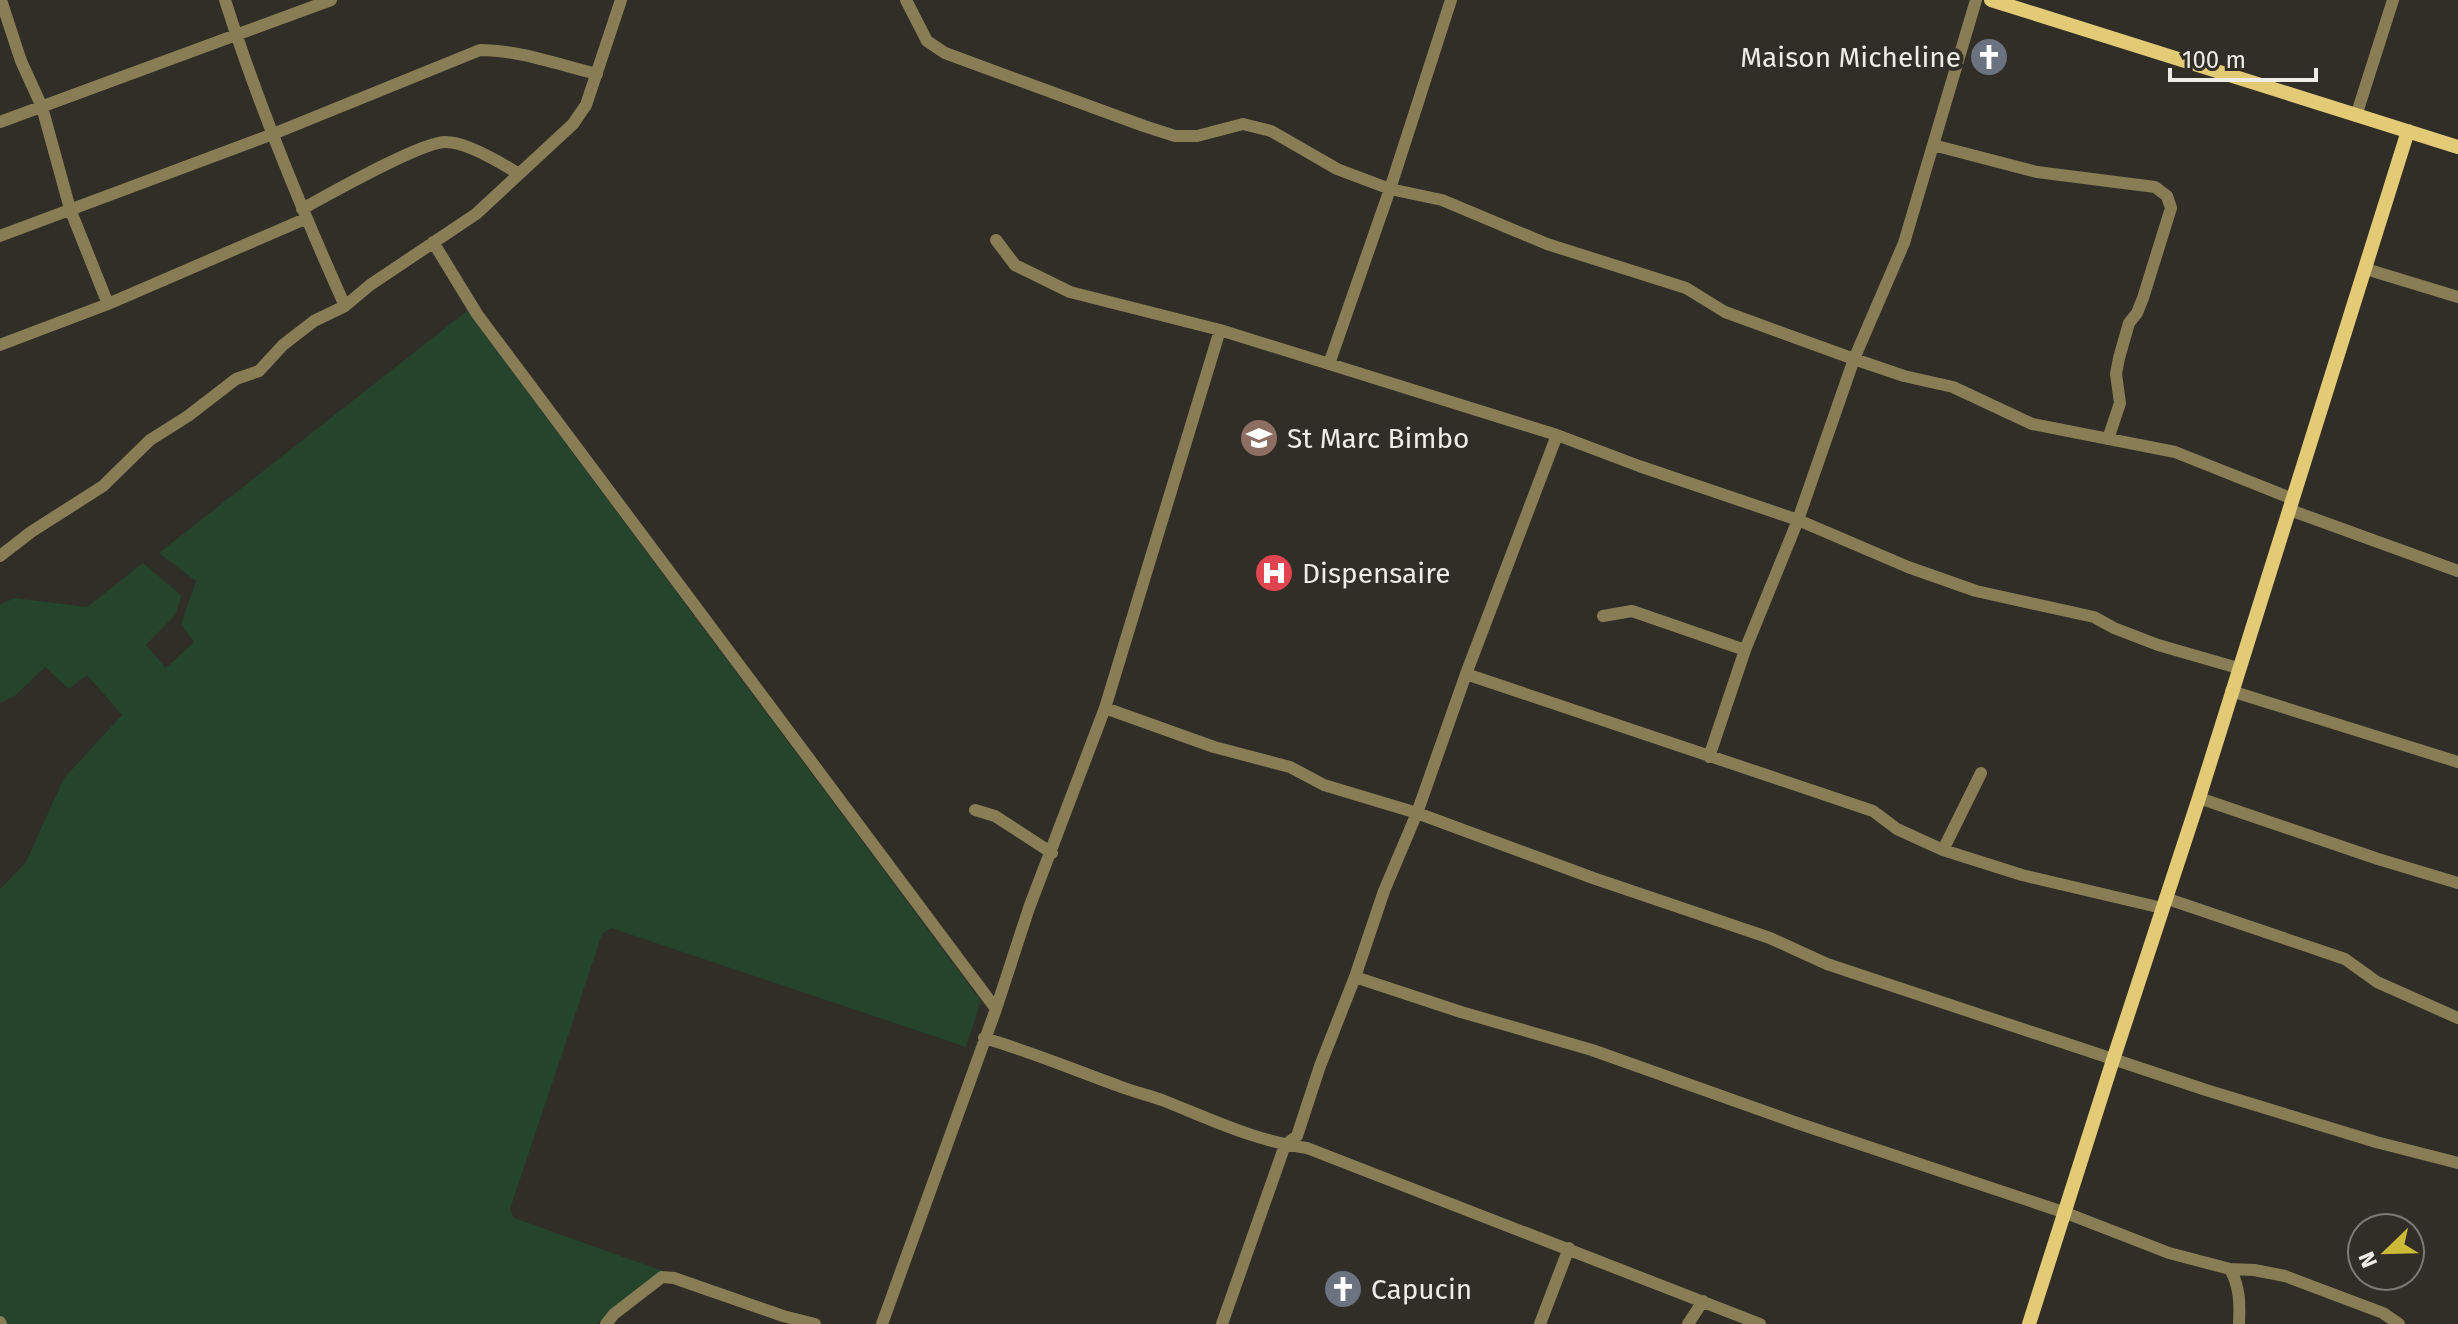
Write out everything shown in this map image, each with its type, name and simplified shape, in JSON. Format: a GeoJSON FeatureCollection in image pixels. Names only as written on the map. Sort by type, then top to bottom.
{"type":"FeatureCollection","features":[{"type":"Feature","properties":{"kind":"main road"},"geometry":{"type":"LineString","coordinates":[[1991,0],[2458,147]]}},
{"type":"Feature","properties":{"kind":"main road"},"geometry":{"type":"LineString","coordinates":[[2029,1324],[2199,798],[2408,131]]}},
{"type":"Feature","properties":{"kind":"street"},"geometry":{"type":"LineString","coordinates":[[225,0],[303,214],[345,306]]}},
{"type":"Feature","properties":{"kind":"street"},"geometry":{"type":"LineString","coordinates":[[0,122],[331,0]]}},
{"type":"Feature","properties":{"kind":"street"},"geometry":{"type":"LineString","coordinates":[[0,556],[31,532],[103,486],[150,440],[188,416],[236,379],[259,371],[283,345],[314,321],[345,306],[370,285],[476,214],[573,124],[586,105],[621,0]]}},
{"type":"Feature","properties":{"kind":"street"},"geometry":{"type":"LineString","coordinates":[[906,0],[927,41],[945,53],[1175,136],[1197,136],[1243,124],[1271,131],[1337,169],[1390,189],[1442,200],[1547,244],[1686,288],[1725,312],[1904,376],[1953,387],[2032,424],[2175,452],[2292,504],[2458,571]]}},
{"type":"Feature","properties":{"kind":"street"},"geometry":{"type":"LineString","coordinates":[[1329,364],[1451,0]]}},
{"type":"Feature","properties":{"kind":"street"},"geometry":{"type":"LineString","coordinates":[[1709,757],[1745,650],[1798,520],[1854,359],[1904,243],[1976,0]]}},
{"type":"Feature","properties":{"kind":"street"},"geometry":{"type":"LineString","coordinates":[[2356,116],[2393,0]]}},
{"type":"Feature","properties":{"kind":"street"},"geometry":{"type":"LineString","coordinates":[[4,2],[21,61],[42,107],[70,209],[108,304]]}},
{"type":"Feature","properties":{"kind":"street"},"geometry":{"type":"LineString","coordinates":[[0,236],[273,134],[480,50],[523,55],[597,74]]}},
{"type":"Feature","properties":{"kind":"street"},"geometry":{"type":"LineString","coordinates":[[0,345],[108,304],[303,214],[424,147],[447,142],[475,151],[519,174]]}},
{"type":"Feature","properties":{"kind":"street"},"geometry":{"type":"LineString","coordinates":[[1933,145],[2037,172],[2155,187],[2167,196],[2171,208],[2167,223],[2119,358],[2116,374],[2120,403],[2108,439]]}},
{"type":"Feature","properties":{"kind":"street"},"geometry":{"type":"LineString","coordinates":[[996,240],[1015,265],[1070,292],[1220,330],[1557,435],[1798,520],[1908,567],[1976,591],[2094,617],[2158,645],[2238,668]]}},
{"type":"Feature","properties":{"kind":"street"},"geometry":{"type":"LineString","coordinates":[[433,242],[477,314],[996,1009]]}},
{"type":"Feature","properties":{"kind":"street"},"geometry":{"type":"LineString","coordinates":[[2366,269],[2458,297]]}},
{"type":"Feature","properties":{"kind":"street"},"geometry":{"type":"LineString","coordinates":[[477,314],[483,332]]}},
{"type":"Feature","properties":{"kind":"street"},"geometry":{"type":"LineString","coordinates":[[882,1324],[996,1009],[1029,908],[1105,708],[1220,330]]}},
{"type":"Feature","properties":{"kind":"street"},"geometry":{"type":"LineString","coordinates":[[1222,1324],[1285,1145],[1297,1136],[1384,891],[1417,813],[1557,435]]}},
{"type":"Feature","properties":{"kind":"street"},"geometry":{"type":"LineString","coordinates":[[1603,616],[1632,611],[1745,650]]}},
{"type":"Feature","properties":{"kind":"street"},"geometry":{"type":"LineString","coordinates":[[1466,674],[1873,811],[1897,829],[1943,850],[2022,875],[2164,903],[2345,959],[2377,982],[2458,1018]]}},
{"type":"Feature","properties":{"kind":"street"},"geometry":{"type":"LineString","coordinates":[[2231,691],[2458,762]]}},
{"type":"Feature","properties":{"kind":"street"},"geometry":{"type":"LineString","coordinates":[[1105,708],[1214,747],[1290,767],[1324,785],[1417,813],[1593,878],[1770,938],[1827,964],[2113,1060],[2376,1142],[2458,1163]]}},
{"type":"Feature","properties":{"kind":"street"},"geometry":{"type":"LineString","coordinates":[[1943,850],[1981,773]]}},
{"type":"Feature","properties":{"kind":"street"},"geometry":{"type":"LineString","coordinates":[[2199,798],[2458,883]]}},
{"type":"Feature","properties":{"kind":"street"},"geometry":{"type":"LineString","coordinates":[[975,810],[995,816],[1052,853]]}},
{"type":"Feature","properties":{"kind":"street"},"geometry":{"type":"LineString","coordinates":[[1355,977],[1592,1050],[2066,1213],[2169,1253],[2230,1269],[2285,1276],[2383,1313],[2399,1324]]}},
{"type":"Feature","properties":{"kind":"street"},"geometry":{"type":"LineString","coordinates":[[984,1038],[1160,1099],[1248,1135],[1307,1148],[1760,1324]]}},
{"type":"Feature","properties":{"kind":"street"},"geometry":{"type":"LineString","coordinates":[[1540,1324],[1569,1248]]}},
{"type":"Feature","properties":{"kind":"street"},"geometry":{"type":"LineString","coordinates":[[2230,1269],[2238,1284],[2239,1324]]}},
{"type":"Feature","properties":{"kind":"street"},"geometry":{"type":"LineString","coordinates":[[606,1324],[614,1314],[662,1277],[674,1278],[778,1320],[815,1324]]}},
{"type":"Feature","properties":{"kind":"street"},"geometry":{"type":"LineString","coordinates":[[1688,1324],[1703,1301]]}},
{"type":"Feature","properties":{"kind":"green space"},"geometry":{"type":"Polygon","coordinates":[[[467,311],[981,1001],[966,1047],[611,928],[602,934],[510,1209],[514,1218],[663,1271],[596,1324],[6,1324],[0,1316],[0,889],[26,862],[64,778],[122,715],[87,675],[69,689],[45,667],[16,695],[0,703],[0,605],[14,598],[87,607],[143,563],[181,595],[176,614],[146,645],[166,668],[194,642],[181,624],[196,581],[159,553],[467,311]]]}},
{"type":"Feature","properties":{"kind":"place","name":"Maison Micheline"},"geometry":{"type":"Point","coordinates":[1989,57]}},
{"type":"Feature","properties":{"kind":"place","name":"St Marc Bimbo"},"geometry":{"type":"Point","coordinates":[1259,438]}},
{"type":"Feature","properties":{"kind":"place","name":"Dispensaire"},"geometry":{"type":"Point","coordinates":[1274,573]}},
{"type":"Feature","properties":{"kind":"place","name":"Capucin"},"geometry":{"type":"Point","coordinates":[1343,1289]}}]}
